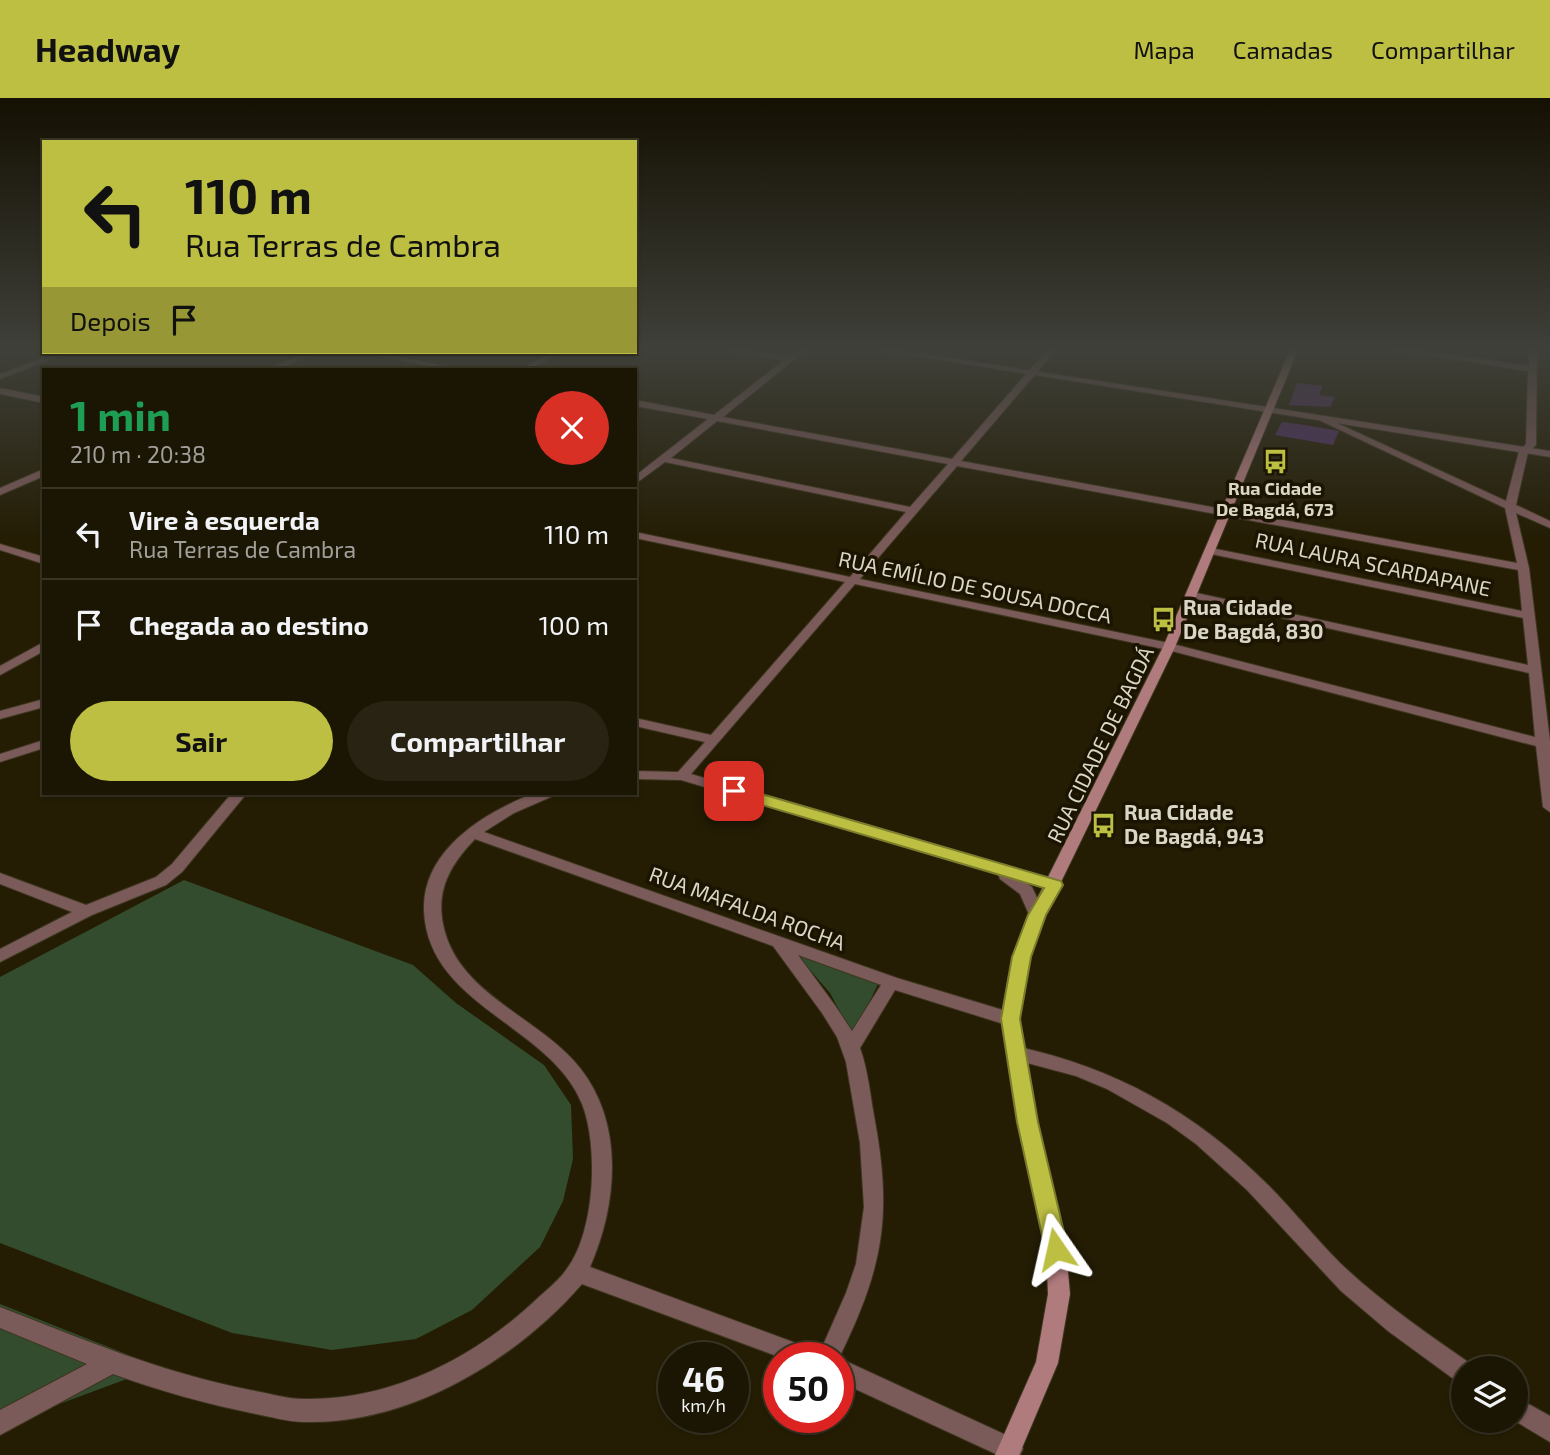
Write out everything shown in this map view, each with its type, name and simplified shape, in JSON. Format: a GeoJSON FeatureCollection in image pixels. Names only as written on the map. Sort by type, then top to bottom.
{"type":"FeatureCollection","features":[{"type":"Feature","properties":{"kind":"main road","name":"RUA CIDADE DE BAGDÁ"},"geometry":{"type":"LineString","coordinates":[[1009,1452],[1047,1363],[1059,1294],[1056,1249],[1010,1019],[1021,957],[1037,915],[1055,885],[1169,648],[1268,413]]}},
{"type":"Feature","properties":{"kind":"street"},"geometry":{"type":"LineString","coordinates":[[691,413],[1523,568]]}},
{"type":"Feature","properties":{"kind":"street"},"geometry":{"type":"LineString","coordinates":[[637,479],[722,413]]}},
{"type":"Feature","properties":{"kind":"street"},"geometry":{"type":"LineString","coordinates":[[682,776],[999,413]]}},
{"type":"Feature","properties":{"kind":"street"},"geometry":{"type":"LineString","coordinates":[[1278,413],[1550,454]]}},
{"type":"Feature","properties":{"kind":"street"},"geometry":{"type":"LineString","coordinates":[[1532,413],[1531,445],[1524,451],[1510,507],[1523,568],[1533,670],[1547,744],[1550,807]]}},
{"type":"Feature","properties":{"kind":"street"},"geometry":{"type":"LineString","coordinates":[[1323,420],[1550,525]]}},
{"type":"Feature","properties":{"kind":"street"},"geometry":{"type":"LineString","coordinates":[[664,459],[914,511]]}},
{"type":"Feature","properties":{"kind":"street"},"geometry":{"type":"LineString","coordinates":[[0,492],[42,473]]}},
{"type":"Feature","properties":{"kind":"street","name":"RUA EMÍLIO DE SOUSA DOCCA"},"geometry":{"type":"LineString","coordinates":[[637,535],[1169,648],[1547,744]]}},
{"type":"Feature","properties":{"kind":"street"},"geometry":{"type":"LineString","coordinates":[[0,547],[42,560]]}},
{"type":"Feature","properties":{"kind":"street","name":"RUA LAURA SCARDAPANE"},"geometry":{"type":"LineString","coordinates":[[1211,551],[1528,616]]}},
{"type":"Feature","properties":{"kind":"street"},"geometry":{"type":"LineString","coordinates":[[1192,595],[1533,670]]}},
{"type":"Feature","properties":{"kind":"street"},"geometry":{"type":"LineString","coordinates":[[0,671],[42,647]]}},
{"type":"Feature","properties":{"kind":"street"},"geometry":{"type":"LineString","coordinates":[[0,715],[42,704]]}},
{"type":"Feature","properties":{"kind":"street"},"geometry":{"type":"LineString","coordinates":[[637,722],[714,740]]}},
{"type":"Feature","properties":{"kind":"street"},"geometry":{"type":"LineString","coordinates":[[0,758],[42,745]]}},
{"type":"Feature","properties":{"kind":"street"},"geometry":{"type":"LineString","coordinates":[[637,775],[682,776],[1055,885]]}},
{"type":"Feature","properties":{"kind":"street"},"geometry":{"type":"LineString","coordinates":[[0,956],[86,911],[161,881],[177,868],[238,795]]}},
{"type":"Feature","properties":{"kind":"street"},"geometry":{"type":"LineString","coordinates":[[0,1317],[110,1363],[205,1394],[301,1411],[341,1410],[397,1396],[438,1379],[487,1351],[546,1306],[577,1272],[603,1197],[599,1130],[583,1087],[566,1065],[453,971],[436,933],[433,896],[450,857],[472,833],[508,810],[543,795]]}},
{"type":"Feature","properties":{"kind":"street","name":"RUA MAFALDA ROCHA"},"geometry":{"type":"LineString","coordinates":[[472,833],[891,982],[1010,1019]]}},
{"type":"Feature","properties":{"kind":"street"},"geometry":{"type":"LineString","coordinates":[[995,868],[1026,891],[1037,915]]}},
{"type":"Feature","properties":{"kind":"street"},"geometry":{"type":"LineString","coordinates":[[0,878],[86,911]]}},
{"type":"Feature","properties":{"kind":"street"},"geometry":{"type":"LineString","coordinates":[[779,942],[851,1048],[868,1130],[876,1204],[869,1262],[854,1308],[836,1342]]}},
{"type":"Feature","properties":{"kind":"street"},"geometry":{"type":"LineString","coordinates":[[851,1048],[891,982]]}},
{"type":"Feature","properties":{"kind":"street"},"geometry":{"type":"LineString","coordinates":[[1015,1053],[1047,1059],[1087,1072],[1128,1091],[1178,1121],[1234,1164],[1365,1301],[1451,1363]]}},
{"type":"Feature","properties":{"kind":"street"},"geometry":{"type":"LineString","coordinates":[[577,1272],[767,1342]]}},
{"type":"Feature","properties":{"kind":"street"},"geometry":{"type":"LineString","coordinates":[[0,1423],[110,1363]]}},
{"type":"Feature","properties":{"kind":"street"},"geometry":{"type":"LineString","coordinates":[[854,1377],[1009,1452]]}},
{"type":"Feature","properties":{"kind":"street"},"geometry":{"type":"LineString","coordinates":[[1528,1416],[1550,1430]]}},
{"type":"Feature","properties":{"kind":"green space"},"geometry":{"type":"Polygon","coordinates":[[[184,880],[413,965],[456,1003],[544,1065],[571,1105],[573,1159],[563,1201],[540,1247],[472,1310],[416,1339],[332,1350],[232,1333],[0,1243],[0,977],[184,880]]]}},
{"type":"Feature","properties":{"kind":"green space"},"geometry":{"type":"Polygon","coordinates":[[[797,955],[879,982],[853,1036],[830,993],[797,955]]]}},
{"type":"Feature","properties":{"kind":"green space"},"geometry":{"type":"Polygon","coordinates":[[[0,1304],[159,1367],[27,1416],[0,1433],[0,1304]]]}},
{"type":"Feature","properties":{"kind":"building"},"geometry":{"type":"Polygon","coordinates":[[[1282,422],[1339,431],[1333,445],[1275,435],[1282,422]]]}},
{"type":"Feature","properties":{"kind":"place","name":"Rua Cidade De Bagdá, 673"},"geometry":{"type":"Point","coordinates":[1275,462]}},
{"type":"Feature","properties":{"kind":"place","name":"Rua Cidade De Bagdá, 830"},"geometry":{"type":"Point","coordinates":[1163,620]}},
{"type":"Feature","properties":{"kind":"place","name":"Rua Cidade De Bagdá, 943"},"geometry":{"type":"Point","coordinates":[1104,825]}},
{"type":"Feature","properties":{"kind":"route"},"geometry":{"type":"LineString","coordinates":[[734,791],[1055,885],[1037,915],[1021,957],[1010,1019],[1027,1122],[1045,1191],[1056,1249]]}}]}
